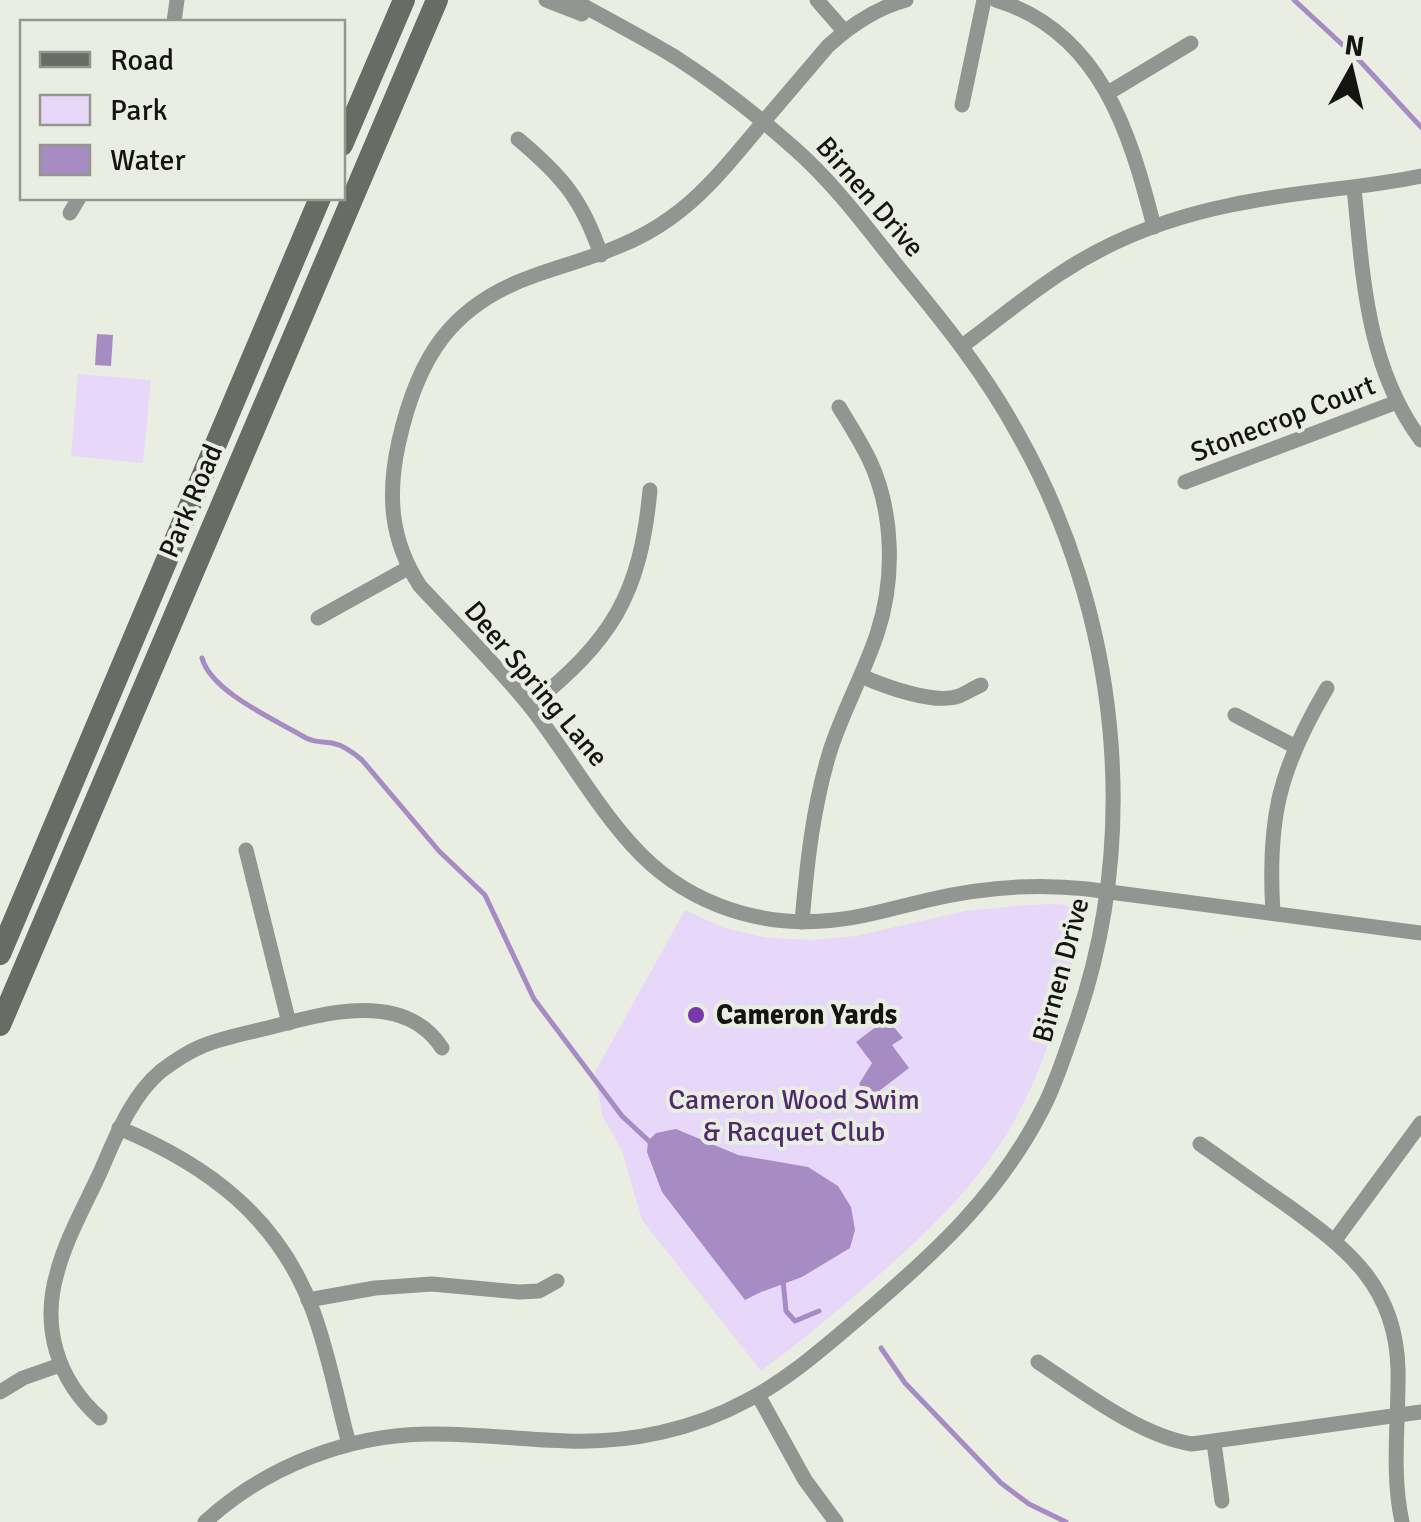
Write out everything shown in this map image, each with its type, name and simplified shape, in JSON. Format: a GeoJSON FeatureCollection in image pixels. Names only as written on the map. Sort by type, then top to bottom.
{"type":"FeatureCollection","features":[{"type":"Feature","properties":{"kind":"main road"},"geometry":{"type":"LineString","coordinates":[[345,138],[404,0]]}},
{"type":"Feature","properties":{"kind":"main road","name":"Park Road"},"geometry":{"type":"LineString","coordinates":[[0,1024],[438,0]]}},
{"type":"Feature","properties":{"kind":"main road","name":"Park Road"},"geometry":{"type":"LineString","coordinates":[[0,954],[319,200]]}},
{"type":"Feature","properties":{"kind":"street","name":"Birnen Drive"},"geometry":{"type":"LineString","coordinates":[[546,0],[628,31]]}},
{"type":"Feature","properties":{"kind":"street","name":"Birnen Drive"},"geometry":{"type":"LineString","coordinates":[[205,1522],[265,1478],[349,1444],[424,1434],[570,1442],[632,1438],[704,1420],[758,1395],[806,1362],[928,1259],[1000,1178],[1025,1142],[1054,1084],[1098,948],[1113,814],[1111,740],[1103,674],[1069,540],[1007,414],[962,346],[806,160],[703,76],[573,0]]}},
{"type":"Feature","properties":{"kind":"street"},"geometry":{"type":"LineString","coordinates":[[817,0],[844,31]]}},
{"type":"Feature","properties":{"kind":"street","name":"Deer Spring Lane"},"geometry":{"type":"LineString","coordinates":[[906,0],[862,18],[828,46],[690,204],[650,232],[601,254],[522,280],[480,302],[448,330],[423,367],[409,401],[392,474],[392,514],[408,568],[530,706],[624,836],[656,868],[702,899],[729,911],[802,922],[856,918],[931,899],[1048,886],[1421,933]]}},
{"type":"Feature","properties":{"kind":"street"},"geometry":{"type":"LineString","coordinates":[[962,105],[984,0]]}},
{"type":"Feature","properties":{"kind":"street"},"geometry":{"type":"LineString","coordinates":[[996,0],[1036,18],[1066,39],[1108,93],[1137,165],[1154,227]]}},
{"type":"Feature","properties":{"kind":"street"},"geometry":{"type":"LineString","coordinates":[[1108,93],[1191,44]]}},
{"type":"Feature","properties":{"kind":"street"},"geometry":{"type":"LineString","coordinates":[[518,138],[571,190],[601,254]]}},
{"type":"Feature","properties":{"kind":"street"},"geometry":{"type":"LineString","coordinates":[[962,346],[1061,273],[1154,227],[1231,205],[1421,176]]}},
{"type":"Feature","properties":{"kind":"street"},"geometry":{"type":"LineString","coordinates":[[1354,188],[1369,318],[1387,380],[1421,440]]}},
{"type":"Feature","properties":{"kind":"street"},"geometry":{"type":"LineString","coordinates":[[70,214],[77,200]]}},
{"type":"Feature","properties":{"kind":"street","name":"Stonecrop Court"},"geometry":{"type":"LineString","coordinates":[[1186,482],[1398,402]]}},
{"type":"Feature","properties":{"kind":"street"},"geometry":{"type":"LineString","coordinates":[[802,922],[817,802],[836,733],[883,612],[888,582],[886,511],[872,464],[839,408]]}},
{"type":"Feature","properties":{"kind":"street"},"geometry":{"type":"LineString","coordinates":[[530,706],[596,647],[612,622],[640,557],[650,490]]}},
{"type":"Feature","properties":{"kind":"street"},"geometry":{"type":"LineString","coordinates":[[318,618],[408,568]]}},
{"type":"Feature","properties":{"kind":"street"},"geometry":{"type":"LineString","coordinates":[[861,676],[894,689],[936,696],[957,697],[981,685]]}},
{"type":"Feature","properties":{"kind":"street"},"geometry":{"type":"LineString","coordinates":[[1273,912],[1272,841],[1282,779],[1327,688]]}},
{"type":"Feature","properties":{"kind":"street"},"geometry":{"type":"LineString","coordinates":[[1234,715],[1296,747]]}},
{"type":"Feature","properties":{"kind":"street"},"geometry":{"type":"LineString","coordinates":[[246,850],[289,1023]]}},
{"type":"Feature","properties":{"kind":"street"},"geometry":{"type":"LineString","coordinates":[[100,1418],[75,1394],[60,1365],[52,1330],[57,1274],[120,1128],[158,1074],[190,1052],[217,1040],[352,1011],[393,1013],[410,1019],[442,1048]]}},
{"type":"Feature","properties":{"kind":"street"},"geometry":{"type":"LineString","coordinates":[[1335,1240],[1421,1123]]}},
{"type":"Feature","properties":{"kind":"street"},"geometry":{"type":"LineString","coordinates":[[120,1128],[192,1163],[235,1196],[283,1252],[308,1300],[349,1444]]}},
{"type":"Feature","properties":{"kind":"street"},"geometry":{"type":"LineString","coordinates":[[1200,1144],[1335,1240],[1372,1282],[1390,1319],[1396,1343],[1396,1478],[1402,1522]]}},
{"type":"Feature","properties":{"kind":"street"},"geometry":{"type":"LineString","coordinates":[[308,1300],[375,1288],[432,1284],[539,1291],[557,1281]]}},
{"type":"Feature","properties":{"kind":"street"},"geometry":{"type":"LineString","coordinates":[[1038,1362],[1157,1435],[1192,1444],[1421,1412]]}},
{"type":"Feature","properties":{"kind":"street"},"geometry":{"type":"LineString","coordinates":[[0,1392],[23,1378],[60,1365]]}},
{"type":"Feature","properties":{"kind":"street"},"geometry":{"type":"LineString","coordinates":[[758,1395],[805,1480],[836,1522]]}},
{"type":"Feature","properties":{"kind":"street"},"geometry":{"type":"LineString","coordinates":[[1214,1443],[1222,1500]]}},
{"type":"Feature","properties":{"kind":"green space"},"geometry":{"type":"Polygon","coordinates":[[[78,374],[151,380],[143,463],[71,456],[78,374]]]}},
{"type":"Feature","properties":{"kind":"green space","name":"Cameron Wood Swim & Racquet Club"},"geometry":{"type":"Polygon","coordinates":[[[1067,906],[1083,922],[1046,1052],[1012,1125],[961,1195],[921,1236],[761,1371],[642,1220],[622,1151],[602,1115],[595,1072],[685,910],[724,928],[769,938],[812,940],[856,936],[965,911],[1067,906]]]}},
{"type":"Feature","properties":{"kind":"water"},"geometry":{"type":"Polygon","coordinates":[[[97,334],[113,335],[111,366],[95,365],[97,334]]]}},
{"type":"Feature","properties":{"kind":"water"},"geometry":{"type":"Polygon","coordinates":[[[877,1026],[893,1026],[903,1038],[892,1045],[909,1068],[870,1098],[859,1084],[872,1063],[856,1042],[877,1026]]]}},
{"type":"Feature","properties":{"kind":"water"},"geometry":{"type":"Polygon","coordinates":[[[676,1129],[738,1155],[808,1167],[838,1186],[851,1207],[855,1230],[850,1248],[802,1277],[745,1300],[662,1192],[647,1152],[648,1141],[656,1133],[676,1129]]]}},
{"type":"Feature","properties":{"kind":"waterway"},"geometry":{"type":"LineString","coordinates":[[1294,0],[1359,60],[1421,127]]}},
{"type":"Feature","properties":{"kind":"waterway"},"geometry":{"type":"LineString","coordinates":[[202,658],[218,682],[246,704],[306,738],[340,746],[362,760],[439,851],[485,895],[534,999],[622,1116],[652,1144]]}},
{"type":"Feature","properties":{"kind":"waterway"},"geometry":{"type":"LineString","coordinates":[[783,1280],[786,1311],[795,1321],[819,1311]]}},
{"type":"Feature","properties":{"kind":"waterway"},"geometry":{"type":"LineString","coordinates":[[881,1348],[905,1383],[1001,1483],[1029,1504],[1066,1522]]}},
{"type":"Feature","properties":{"kind":"place","name":"Cameron Yards"},"geometry":{"type":"Point","coordinates":[696,1015]}}]}
